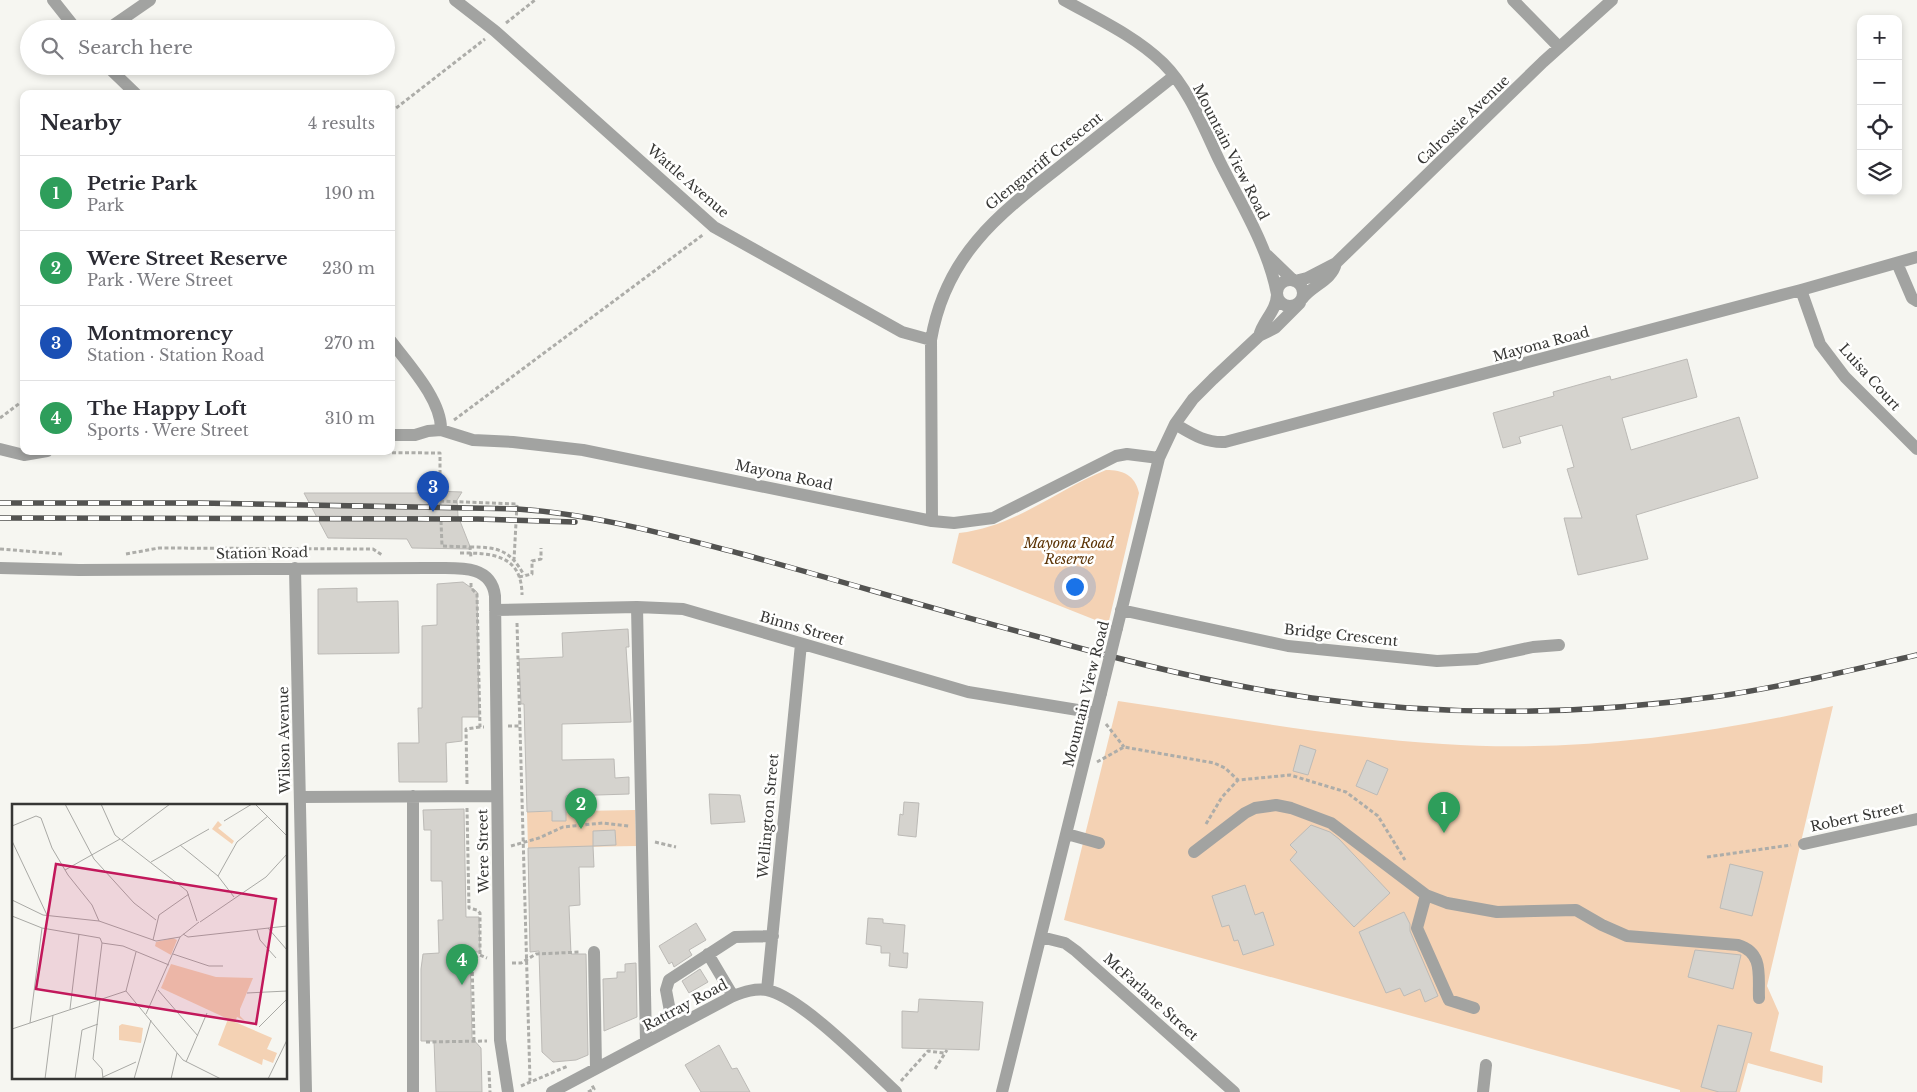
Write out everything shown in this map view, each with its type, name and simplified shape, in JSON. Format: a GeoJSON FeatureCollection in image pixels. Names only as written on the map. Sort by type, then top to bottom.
{"type":"FeatureCollection","features":[{"type":"Feature","properties":{"kind":"street"},"geometry":{"type":"LineString","coordinates":[[53,0],[69,20]]}},
{"type":"Feature","properties":{"kind":"street"},"geometry":{"type":"LineString","coordinates":[[121,20],[150,0]]}},
{"type":"Feature","properties":{"kind":"street","name":"Wattle Avenue"},"geometry":{"type":"LineString","coordinates":[[455,0],[495,31],[714,226],[902,332],[931,340]]}},
{"type":"Feature","properties":{"kind":"street","name":"Mountain View Road"},"geometry":{"type":"LineString","coordinates":[[1064,0],[1151,52],[1174,76],[1196,113],[1266,255],[1277,295],[1273,312],[1262,327],[1259,336]]}},
{"type":"Feature","properties":{"kind":"street"},"geometry":{"type":"LineString","coordinates":[[1513,0],[1559,47]]}},
{"type":"Feature","properties":{"kind":"street","name":"Calrossie Avenue"},"geometry":{"type":"LineString","coordinates":[[1294,281],[1308,278],[1336,263],[1559,47],[1612,0]]}},
{"type":"Feature","properties":{"kind":"street"},"geometry":{"type":"LineString","coordinates":[[117,75],[132,90]]}},
{"type":"Feature","properties":{"kind":"street","name":"Glengarriff Crescent"},"geometry":{"type":"LineString","coordinates":[[932,521],[931,340],[935,317],[943,294],[983,231],[1002,212],[1174,76]]}},
{"type":"Feature","properties":{"kind":"street","name":"Mountain View Road"},"geometry":{"type":"LineString","coordinates":[[1266,255],[1294,281]]}},
{"type":"Feature","properties":{"kind":"street","name":"Mayona Road"},"geometry":{"type":"LineString","coordinates":[[1175,424],[1201,440],[1225,442],[1801,290],[1917,257]]}},
{"type":"Feature","properties":{"kind":"street","name":"Calrossie Avenue"},"geometry":{"type":"LineString","coordinates":[[1301,301],[1311,288],[1330,276],[1336,263]]}},
{"type":"Feature","properties":{"kind":"street"},"geometry":{"type":"LineString","coordinates":[[1897,263],[1912,298],[1917,302]]}},
{"type":"Feature","properties":{"kind":"street"},"geometry":{"type":"LineString","coordinates":[[1294,281],[1303,291],[1301,301],[1292,306],[1284,305],[1277,295],[1282,283],[1294,281]]}},
{"type":"Feature","properties":{"kind":"street","name":"Luisa Court"},"geometry":{"type":"LineString","coordinates":[[1801,290],[1820,344],[1845,377],[1917,449]]}},
{"type":"Feature","properties":{"kind":"street","name":"Mountain View Road"},"geometry":{"type":"LineString","coordinates":[[1002,1092],[1159,458],[1175,424],[1202,389],[1259,336],[1275,328],[1301,301]]}},
{"type":"Feature","properties":{"kind":"street"},"geometry":{"type":"LineString","coordinates":[[395,346],[434,400],[439,412],[441,430]]}},
{"type":"Feature","properties":{"kind":"street","name":"Mayona Road"},"geometry":{"type":"LineString","coordinates":[[395,435],[415,435],[441,430],[473,440],[513,442],[583,450],[932,521],[954,523],[993,518],[1116,456],[1127,454],[1159,458]]}},
{"type":"Feature","properties":{"kind":"street"},"geometry":{"type":"LineString","coordinates":[[0,448],[20,454]]}},
{"type":"Feature","properties":{"kind":"street","name":"Station Road"},"geometry":{"type":"LineString","coordinates":[[0,568],[79,570],[474,569],[484,575],[492,584],[495,610]]}},
{"type":"Feature","properties":{"kind":"street","name":"Wilson Avenue"},"geometry":{"type":"LineString","coordinates":[[295,568],[306,1092]]}},
{"type":"Feature","properties":{"kind":"street"},"geometry":{"type":"LineString","coordinates":[[637,607],[646,1042]]}},
{"type":"Feature","properties":{"kind":"street","name":"Binns Street"},"geometry":{"type":"LineString","coordinates":[[495,610],[637,607],[683,609],[968,692],[1096,713]]}},
{"type":"Feature","properties":{"kind":"street","name":"Were Street"},"geometry":{"type":"LineString","coordinates":[[495,610],[500,1040],[508,1092]]}},
{"type":"Feature","properties":{"kind":"street","name":"Bridge Crescent"},"geometry":{"type":"LineString","coordinates":[[1121,610],[1288,646],[1437,661],[1477,659],[1533,647],[1559,644]]}},
{"type":"Feature","properties":{"kind":"street","name":"Wellington Street"},"geometry":{"type":"LineString","coordinates":[[766,990],[801,644]]}},
{"type":"Feature","properties":{"kind":"street"},"geometry":{"type":"LineString","coordinates":[[413,796],[413,1092]]}},
{"type":"Feature","properties":{"kind":"street"},"geometry":{"type":"LineString","coordinates":[[300,797],[497,796]]}},
{"type":"Feature","properties":{"kind":"street"},"geometry":{"type":"LineString","coordinates":[[1194,852],[1245,812],[1266,805],[1291,808],[1331,823],[1426,895],[1447,903],[1497,912],[1576,910],[1602,925],[1627,936],[1747,948],[1753,952],[1758,966],[1758,998]]}},
{"type":"Feature","properties":{"kind":"street","name":"Robert Street"},"geometry":{"type":"LineString","coordinates":[[1804,844],[1917,819]]}},
{"type":"Feature","properties":{"kind":"street"},"geometry":{"type":"LineString","coordinates":[[1067,834],[1099,843]]}},
{"type":"Feature","properties":{"kind":"street"},"geometry":{"type":"LineString","coordinates":[[1426,895],[1417,928],[1449,1000],[1474,1008]]}},
{"type":"Feature","properties":{"kind":"street"},"geometry":{"type":"LineString","coordinates":[[673,1027],[666,984],[669,980],[735,937],[772,936]]}},
{"type":"Feature","properties":{"kind":"street","name":"McFarlane Street"},"geometry":{"type":"LineString","coordinates":[[1041,937],[1065,943],[1076,951],[1234,1092]]}},
{"type":"Feature","properties":{"kind":"street"},"geometry":{"type":"LineString","coordinates":[[594,952],[596,1068]]}},
{"type":"Feature","properties":{"kind":"street"},"geometry":{"type":"LineString","coordinates":[[708,954],[733,996]]}},
{"type":"Feature","properties":{"kind":"street","name":"Rattray Road"},"geometry":{"type":"LineString","coordinates":[[558,1091],[596,1068],[733,996],[751,990],[766,990],[784,996],[807,1012],[895,1091]]}},
{"type":"Feature","properties":{"kind":"street"},"geometry":{"type":"LineString","coordinates":[[1483,1092],[1486,1065]]}},
{"type":"Feature","properties":{"kind":"path"},"geometry":{"type":"LineString","coordinates":[[395,109],[535,0]]}},
{"type":"Feature","properties":{"kind":"path"},"geometry":{"type":"LineString","coordinates":[[441,430],[714,226]]}},
{"type":"Feature","properties":{"kind":"path"},"geometry":{"type":"LineString","coordinates":[[0,418],[20,403]]}},
{"type":"Feature","properties":{"kind":"path"},"geometry":{"type":"LineString","coordinates":[[395,453],[440,453],[440,503],[517,504],[514,560]]}},
{"type":"Feature","properties":{"kind":"path"},"geometry":{"type":"LineString","coordinates":[[441,521],[442,546],[503,551],[514,560],[524,575]]}},
{"type":"Feature","properties":{"kind":"path"},"geometry":{"type":"LineString","coordinates":[[470,547],[471,553],[490,553],[500,556],[511,565],[519,577],[522,595]]}},
{"type":"Feature","properties":{"kind":"path"},"geometry":{"type":"LineString","coordinates":[[121,555],[160,548],[179,548],[373,549],[385,556]]}},
{"type":"Feature","properties":{"kind":"path"},"geometry":{"type":"LineString","coordinates":[[519,577],[532,574],[532,561],[541,559],[541,548]]}},
{"type":"Feature","properties":{"kind":"path"},"geometry":{"type":"LineString","coordinates":[[0,549],[64,554]]}},
{"type":"Feature","properties":{"kind":"path"},"geometry":{"type":"LineString","coordinates":[[517,610],[530,1080]]}},
{"type":"Feature","properties":{"kind":"path"},"geometry":{"type":"LineString","coordinates":[[1096,713],[1124,747]]}},
{"type":"Feature","properties":{"kind":"path"},"geometry":{"type":"LineString","coordinates":[[480,727],[466,729],[469,908],[477,910],[480,914],[480,955]]}},
{"type":"Feature","properties":{"kind":"path"},"geometry":{"type":"LineString","coordinates":[[1083,769],[1124,747],[1214,763],[1225,768],[1238,780]]}},
{"type":"Feature","properties":{"kind":"path"},"geometry":{"type":"LineString","coordinates":[[499,849],[539,838],[563,827],[603,823],[641,830]]}},
{"type":"Feature","properties":{"kind":"path"},"geometry":{"type":"LineString","coordinates":[[1707,857],[1804,844]]}},
{"type":"Feature","properties":{"kind":"path"},"geometry":{"type":"LineString","coordinates":[[474,1041],[472,959],[480,955],[499,963],[521,963],[536,954],[594,952]]}},
{"type":"Feature","properties":{"kind":"path"},"geometry":{"type":"LineString","coordinates":[[412,1043],[500,1040]]}},
{"type":"Feature","properties":{"kind":"path"},"geometry":{"type":"LineString","coordinates":[[895,1091],[928,1050],[945,1052],[935,1070]]}},
{"type":"Feature","properties":{"kind":"green space","name":"Mayona Road Reserve"},"geometry":{"type":"Polygon","coordinates":[[[1106,470],[1118,471],[1127,475],[1135,482],[1139,493],[1108,625],[952,563],[959,533],[980,529],[1017,516],[1087,478],[1106,470]]]}},
{"type":"Feature","properties":{"kind":"green space"},"geometry":{"type":"Polygon","coordinates":[[[1118,701],[1361,737],[1492,746],[1591,744],[1640,739],[1737,725],[1833,706],[1767,986],[1779,1013],[1770,1051],[1823,1066],[1822,1083],[1748,1063],[1740,1092],[1680,1092],[1680,1090],[1064,920],[1118,701]]]}},
{"type":"Feature","properties":{"kind":"green space"},"geometry":{"type":"Polygon","coordinates":[[[635,810],[636,846],[528,848],[527,812],[635,810]]]}},
{"type":"Feature","properties":{"kind":"building"},"geometry":{"type":"Polygon","coordinates":[[[1687,359],[1697,397],[1622,418],[1631,450],[1739,417],[1758,478],[1636,515],[1648,559],[1578,575],[1564,518],[1582,518],[1567,469],[1574,467],[1562,425],[1519,437],[1521,443],[1503,448],[1493,413],[1554,396],[1553,392],[1610,376],[1611,380],[1687,359]]]}},
{"type":"Feature","properties":{"kind":"building"},"geometry":{"type":"Polygon","coordinates":[[[434,491],[462,492],[457,500],[458,516],[471,549],[412,548],[407,539],[328,538],[304,493],[433,493],[434,491]]]}},
{"type":"Feature","properties":{"kind":"building"},"geometry":{"type":"Polygon","coordinates":[[[463,582],[477,592],[479,717],[462,717],[462,741],[446,743],[447,782],[399,782],[398,743],[419,743],[418,708],[422,708],[422,626],[437,625],[437,584],[463,582]]]}},
{"type":"Feature","properties":{"kind":"building"},"geometry":{"type":"Polygon","coordinates":[[[357,588],[357,602],[398,601],[399,653],[318,654],[318,589],[357,588]]]}},
{"type":"Feature","properties":{"kind":"building"},"geometry":{"type":"Polygon","coordinates":[[[628,629],[629,647],[626,647],[631,722],[562,724],[562,760],[614,759],[615,778],[629,777],[629,794],[566,796],[566,821],[552,821],[552,811],[527,812],[524,704],[521,704],[519,659],[563,657],[562,633],[628,629]]]}},
{"type":"Feature","properties":{"kind":"building"},"geometry":{"type":"Polygon","coordinates":[[[1300,745],[1316,750],[1308,775],[1293,771],[1300,745]]]}},
{"type":"Feature","properties":{"kind":"building"},"geometry":{"type":"Polygon","coordinates":[[[1367,760],[1388,769],[1377,795],[1356,786],[1367,760]]]}},
{"type":"Feature","properties":{"kind":"building"},"geometry":{"type":"Polygon","coordinates":[[[709,794],[740,795],[745,822],[711,824],[709,794]]]}},
{"type":"Feature","properties":{"kind":"building"},"geometry":{"type":"Polygon","coordinates":[[[904,802],[919,803],[916,837],[898,835],[900,814],[903,815],[904,802]]]}},
{"type":"Feature","properties":{"kind":"building"},"geometry":{"type":"Polygon","coordinates":[[[464,809],[466,917],[479,917],[480,952],[470,952],[472,1038],[481,1048],[482,1092],[436,1092],[434,1041],[421,1041],[421,969],[423,954],[439,953],[438,920],[443,920],[442,881],[431,881],[431,830],[424,830],[423,810],[464,809]]]}},
{"type":"Feature","properties":{"kind":"building"},"geometry":{"type":"Polygon","coordinates":[[[1311,825],[1330,832],[1339,839],[1390,893],[1354,927],[1290,860],[1297,852],[1290,845],[1311,825]]]}},
{"type":"Feature","properties":{"kind":"building"},"geometry":{"type":"Polygon","coordinates":[[[615,830],[616,845],[593,846],[593,831],[615,830]]]}},
{"type":"Feature","properties":{"kind":"building"},"geometry":{"type":"Polygon","coordinates":[[[593,846],[594,867],[579,867],[580,905],[569,906],[571,954],[586,954],[588,1055],[576,1060],[553,1062],[542,1052],[539,951],[530,952],[528,848],[593,846]]]}},
{"type":"Feature","properties":{"kind":"building"},"geometry":{"type":"Polygon","coordinates":[[[1730,864],[1763,872],[1752,916],[1720,908],[1730,864]]]}},
{"type":"Feature","properties":{"kind":"building"},"geometry":{"type":"Polygon","coordinates":[[[1245,885],[1255,915],[1263,912],[1274,945],[1243,955],[1238,940],[1234,941],[1229,925],[1222,927],[1212,896],[1245,885]]]}},
{"type":"Feature","properties":{"kind":"building"},"geometry":{"type":"Polygon","coordinates":[[[1404,912],[1410,924],[1410,931],[1438,996],[1425,1002],[1420,989],[1404,996],[1400,988],[1386,993],[1359,932],[1404,912]]]}},
{"type":"Feature","properties":{"kind":"building"},"geometry":{"type":"Polygon","coordinates":[[[868,918],[883,919],[883,923],[905,925],[903,953],[908,953],[907,968],[889,966],[890,953],[881,953],[881,946],[866,944],[868,918]]]}},
{"type":"Feature","properties":{"kind":"building"},"geometry":{"type":"Polygon","coordinates":[[[696,923],[706,940],[689,950],[692,955],[674,967],[672,962],[669,964],[659,946],[696,923]]]}},
{"type":"Feature","properties":{"kind":"building"},"geometry":{"type":"Polygon","coordinates":[[[1695,950],[1741,955],[1733,989],[1688,977],[1695,950]]]}},
{"type":"Feature","properties":{"kind":"building"},"geometry":{"type":"Polygon","coordinates":[[[636,963],[637,1017],[604,1031],[603,979],[617,978],[617,972],[625,972],[625,964],[636,963]]]}},
{"type":"Feature","properties":{"kind":"building"},"geometry":{"type":"Polygon","coordinates":[[[700,969],[708,982],[689,993],[682,981],[700,969]]]}},
{"type":"Feature","properties":{"kind":"building"},"geometry":{"type":"Polygon","coordinates":[[[919,999],[983,1002],[979,1050],[902,1048],[902,1011],[918,1012],[919,999]]]}},
{"type":"Feature","properties":{"kind":"building"},"geometry":{"type":"Polygon","coordinates":[[[1718,1025],[1752,1033],[1736,1092],[1719,1092],[1701,1087],[1718,1025]]]}},
{"type":"Feature","properties":{"kind":"building"},"geometry":{"type":"Polygon","coordinates":[[[719,1045],[732,1069],[737,1068],[750,1092],[701,1092],[685,1065],[719,1045]]]}},
{"type":"Feature","properties":{"kind":"railway"},"geometry":{"type":"LineString","coordinates":[[0,503],[199,503],[517,509],[574,515],[631,526],[742,554],[1002,627],[1175,672],[1278,693],[1363,704],[1465,711],[1567,710],[1618,707],[1720,696],[1819,677],[1917,655]]}},
{"type":"Feature","properties":{"kind":"railway"},"geometry":{"type":"LineString","coordinates":[[0,518],[478,519],[575,522]]}},
{"type":"Feature","properties":{"kind":"place","name":"Montmorency"},"geometry":{"type":"Point","coordinates":[433,512]}},
{"type":"Feature","properties":{"kind":"place","name":"Were Street Reserve"},"geometry":{"type":"Point","coordinates":[581,829]}},
{"type":"Feature","properties":{"kind":"place","name":"Petrie Park"},"geometry":{"type":"Point","coordinates":[1444,833]}},
{"type":"Feature","properties":{"kind":"place","name":"The Happy Loft"},"geometry":{"type":"Point","coordinates":[462,985]}}]}
